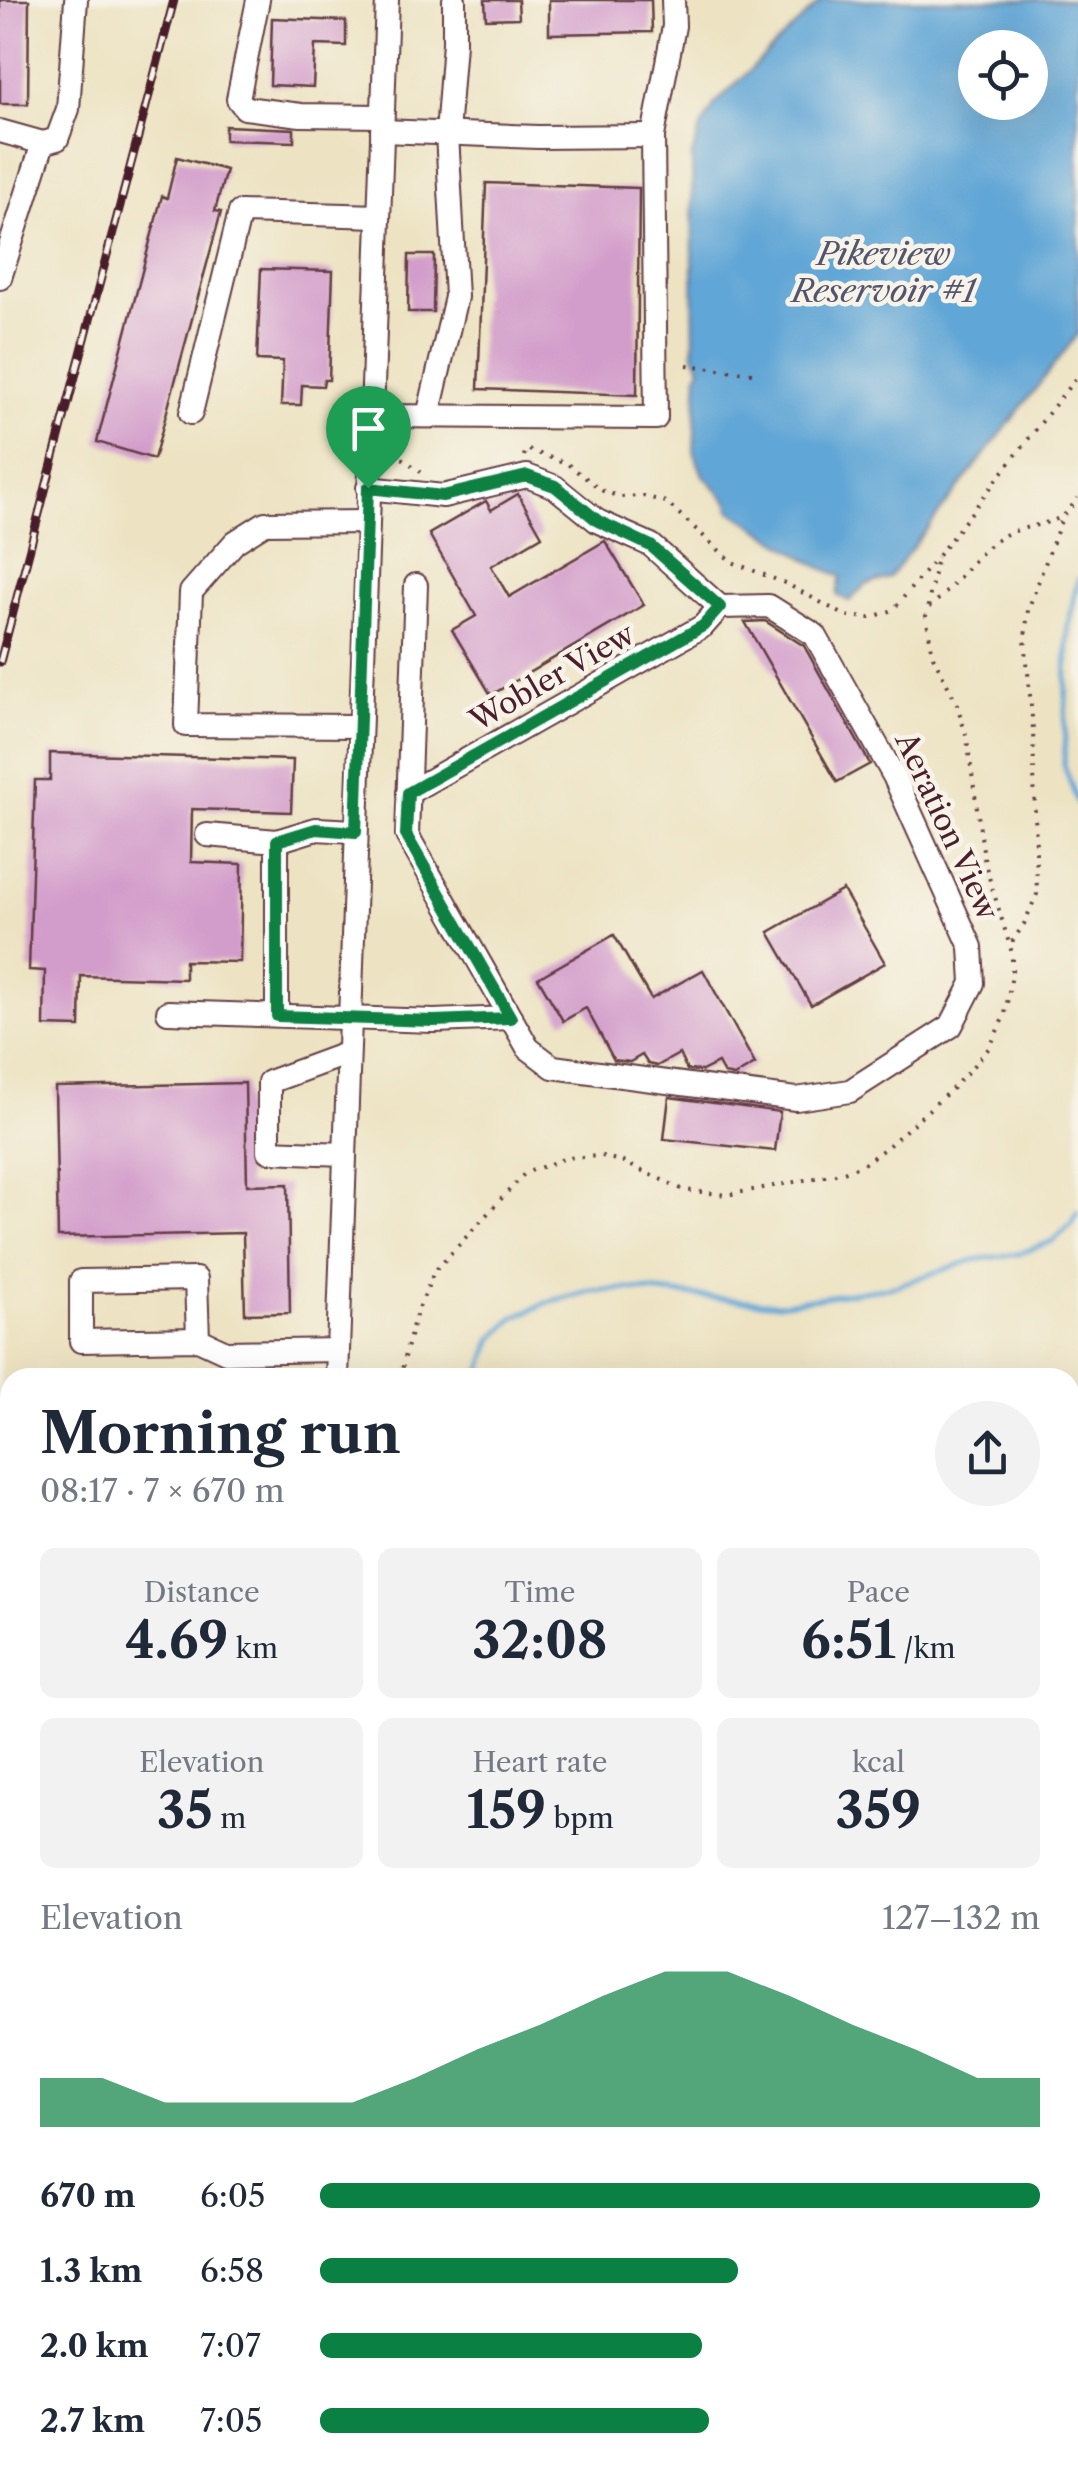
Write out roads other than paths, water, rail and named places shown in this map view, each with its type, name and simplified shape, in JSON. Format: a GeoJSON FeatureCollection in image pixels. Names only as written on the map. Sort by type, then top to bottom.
{"type":"FeatureCollection","features":[{"type":"Feature","properties":{"kind":"street"},"geometry":{"type":"LineString","coordinates":[[0,131],[42,143],[57,139],[68,109],[76,0]]}},
{"type":"Feature","properties":{"kind":"street"},"geometry":{"type":"LineString","coordinates":[[258,0],[238,99],[244,108],[447,134],[652,136]]}},
{"type":"Feature","properties":{"kind":"street"},"geometry":{"type":"LineString","coordinates":[[337,1368],[387,0]]}},
{"type":"Feature","properties":{"kind":"street"},"geometry":{"type":"LineString","coordinates":[[428,416],[456,297],[447,134],[454,0]]}},
{"type":"Feature","properties":{"kind":"street"},"geometry":{"type":"LineString","coordinates":[[370,416],[656,418],[652,136],[674,26],[674,0]]}},
{"type":"Feature","properties":{"kind":"street"},"geometry":{"type":"LineString","coordinates":[[0,278],[42,143]]}},
{"type":"Feature","properties":{"kind":"street"},"geometry":{"type":"LineString","coordinates":[[191,414],[240,212],[378,216]]}},
{"type":"Feature","properties":{"kind":"street"},"geometry":{"type":"LineString","coordinates":[[368,488],[443,496],[527,476],[555,486],[598,521],[651,546],[720,607]]}},
{"type":"Feature","properties":{"kind":"street"},"geometry":{"type":"LineString","coordinates":[[360,726],[186,724],[186,706],[191,592],[235,542],[265,523],[366,522]]}},
{"type":"Feature","properties":{"kind":"street","name":"Aeration View"},"geometry":{"type":"LineString","coordinates":[[416,585],[406,835],[528,1048],[552,1067],[796,1099],[850,1091],[951,1026],[973,983],[971,947],[902,793],[815,636],[769,606],[720,607]]}},
{"type":"Feature","properties":{"kind":"street","name":"Wobler View"},"geometry":{"type":"LineString","coordinates":[[408,793],[703,626],[720,607]]}},
{"type":"Feature","properties":{"kind":"street"},"geometry":{"type":"LineString","coordinates":[[208,836],[277,841],[316,829],[356,832]]}},
{"type":"Feature","properties":{"kind":"street"},"geometry":{"type":"LineString","coordinates":[[277,841],[277,1016]]}},
{"type":"Feature","properties":{"kind":"street"},"geometry":{"type":"LineString","coordinates":[[168,1012],[434,1021],[511,1018]]}},
{"type":"Feature","properties":{"kind":"street"},"geometry":{"type":"LineString","coordinates":[[344,1154],[270,1152],[270,1082],[348,1054]]}},
{"type":"Feature","properties":{"kind":"street"},"geometry":{"type":"LineString","coordinates":[[198,1339],[196,1279],[81,1281],[81,1341],[198,1339],[226,1352],[338,1350]]}},
{"type":"Feature","properties":{"kind":"water","name":"Pikeview Reservoir #1"},"geometry":{"type":"Polygon","coordinates":[[[822,0],[1078,0],[1078,334],[889,578],[865,585],[850,601],[837,595],[841,576],[817,566],[730,510],[729,503],[702,473],[694,451],[701,367],[694,355],[692,155],[715,104],[822,0]]]}},
{"type":"Feature","properties":{"kind":"waterway"},"geometry":{"type":"LineString","coordinates":[[1078,579],[1068,626],[1064,765],[1078,804]]}},
{"type":"Feature","properties":{"kind":"waterway"},"geometry":{"type":"LineString","coordinates":[[482,1368],[492,1340],[514,1318],[548,1302],[590,1291],[628,1289],[778,1304],[895,1286],[973,1260],[1018,1254],[1053,1241],[1072,1224],[1078,1212]]}},
{"type":"Feature","properties":{"kind":"railway"},"geometry":{"type":"LineString","coordinates":[[0,662],[174,0]]}}]}
